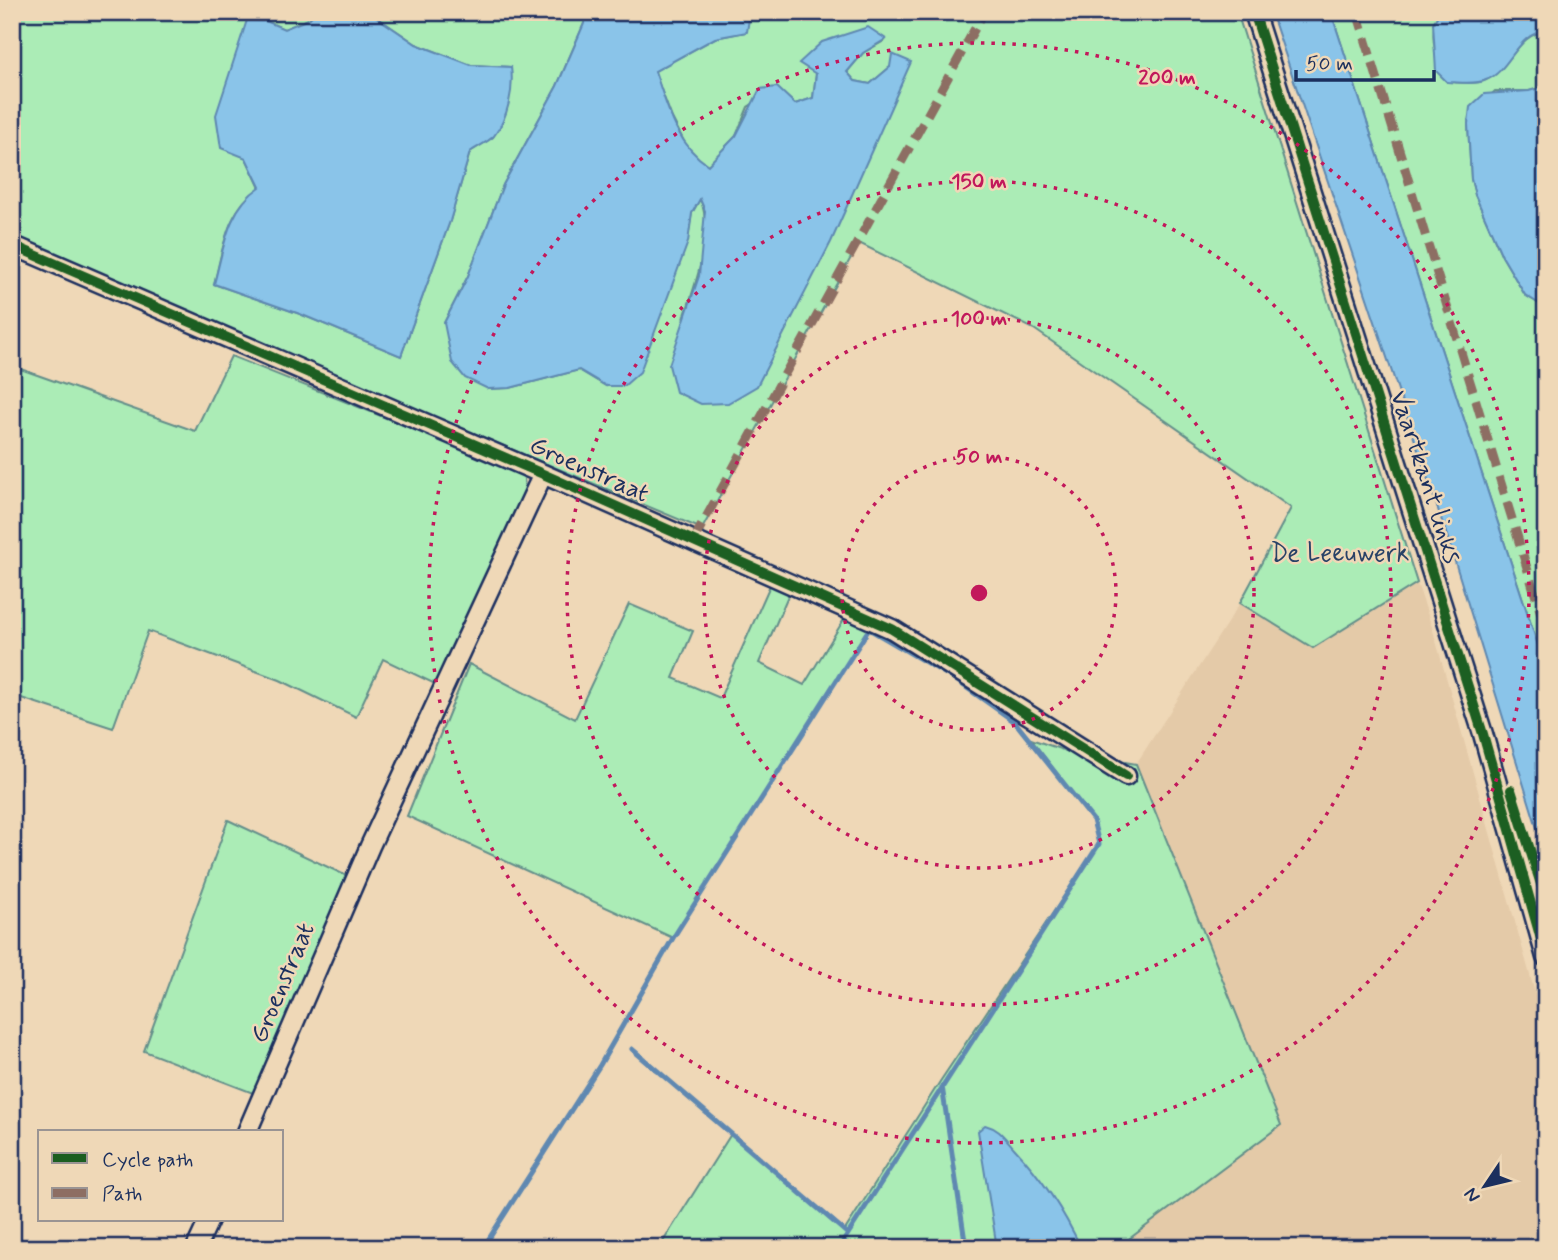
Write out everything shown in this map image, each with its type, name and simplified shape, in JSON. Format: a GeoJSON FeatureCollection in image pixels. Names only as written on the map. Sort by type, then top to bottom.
{"type":"FeatureCollection","features":[{"type":"Feature","properties":{"kind":"street","name":"Vaartkant links"},"geometry":{"type":"LineString","coordinates":[[1254,12],[1483,734],[1546,957]]}},
{"type":"Feature","properties":{"kind":"street","name":"Groenstraat"},"geometry":{"type":"LineString","coordinates":[[12,245],[543,474],[892,629],[1126,776]]}},
{"type":"Feature","properties":{"kind":"street","name":"Groenstraat"},"geometry":{"type":"LineString","coordinates":[[248,1130],[370,846],[543,474]]}},
{"type":"Feature","properties":{"kind":"street"},"geometry":{"type":"LineString","coordinates":[[197,1248],[208,1222]]}},
{"type":"Feature","properties":{"kind":"shaded area"},"geometry":{"type":"Polygon","coordinates":[[[1417,583],[1432,627],[1546,1032],[1546,1248],[1129,1248],[1125,1243],[1281,1125],[1136,764],[1240,603],[1313,648],[1417,583]]]}},
{"type":"Feature","properties":{"kind":"green space","name":"De Leeuwerk"},"geometry":{"type":"Polygon","coordinates":[[[12,12],[315,12],[309,19],[284,29],[266,21],[246,158],[260,188],[249,196],[233,218],[214,284],[300,314],[401,356],[450,221],[470,152],[493,137],[511,67],[471,65],[416,44],[369,12],[589,12],[557,86],[503,185],[468,276],[444,323],[488,389],[510,388],[579,370],[606,386],[687,242],[692,213],[700,199],[705,227],[702,259],[684,318],[890,67],[870,84],[855,81],[847,72],[863,53],[886,40],[816,74],[813,98],[795,104],[777,88],[748,107],[736,136],[708,165],[690,153],[672,118],[654,71],[715,38],[746,32],[750,12],[1237,12],[1417,583],[1313,648],[1240,603],[1291,508],[1034,329],[859,243],[702,529],[12,240],[12,12]]]}},
{"type":"Feature","properties":{"kind":"green space"},"geometry":{"type":"Polygon","coordinates":[[[1331,12],[1440,12],[1433,38],[1447,82],[1472,83],[1486,80],[1501,68],[1521,44],[1537,33],[1546,32],[1546,86],[1529,91],[1495,91],[1469,116],[1468,124],[1471,179],[1475,195],[1502,256],[1525,295],[1546,308],[1546,670],[1331,12]]]}},
{"type":"Feature","properties":{"kind":"green space"},"geometry":{"type":"Polygon","coordinates":[[[231,356],[516,470],[524,478],[525,490],[435,684],[383,659],[356,717],[280,680],[148,631],[113,728],[12,695],[12,366],[195,431],[231,356]]]}},
{"type":"Feature","properties":{"kind":"green space"},"geometry":{"type":"Polygon","coordinates":[[[771,583],[790,591],[759,663],[804,685],[846,616],[869,629],[673,938],[407,816],[469,664],[575,719],[629,604],[693,631],[673,678],[720,698],[771,583]]]}},
{"type":"Feature","properties":{"kind":"green space"},"geometry":{"type":"Polygon","coordinates":[[[1031,739],[1072,753],[1136,764],[1281,1125],[1125,1242],[1129,1248],[659,1248],[731,1134],[845,1230],[941,1080],[1099,844],[1093,820],[1031,739]]]}},
{"type":"Feature","properties":{"kind":"green space"},"geometry":{"type":"Polygon","coordinates":[[[228,820],[347,876],[253,1093],[144,1051],[228,820]]]}},
{"type":"Feature","properties":{"kind":"water"},"geometry":{"type":"Polygon","coordinates":[[[315,12],[369,12],[416,44],[471,65],[511,67],[511,94],[506,112],[494,136],[470,152],[450,221],[401,356],[300,314],[214,284],[228,230],[240,206],[260,187],[246,158],[221,148],[216,115],[247,20],[266,21],[284,29],[309,19],[315,12]]]}},
{"type":"Feature","properties":{"kind":"water"},"geometry":{"type":"Polygon","coordinates":[[[589,12],[750,12],[747,32],[715,38],[655,71],[680,135],[708,165],[736,136],[760,89],[777,87],[795,104],[813,98],[816,74],[799,63],[822,42],[868,27],[886,39],[863,53],[847,72],[855,81],[870,84],[890,67],[892,54],[911,62],[831,242],[757,386],[728,403],[701,404],[676,392],[669,365],[699,276],[705,211],[700,199],[692,213],[688,242],[640,372],[624,386],[606,386],[579,370],[510,388],[488,389],[465,378],[452,362],[444,323],[468,276],[503,185],[557,86],[589,12]]]}},
{"type":"Feature","properties":{"kind":"water"},"geometry":{"type":"Polygon","coordinates":[[[1271,12],[1331,12],[1546,670],[1546,857],[1448,539],[1271,12]]]}},
{"type":"Feature","properties":{"kind":"water"},"geometry":{"type":"Polygon","coordinates":[[[1440,12],[1546,12],[1546,32],[1536,33],[1528,38],[1494,76],[1482,82],[1447,82],[1436,71],[1433,23],[1440,12]]]}},
{"type":"Feature","properties":{"kind":"water"},"geometry":{"type":"Polygon","coordinates":[[[1546,86],[1546,308],[1525,295],[1502,256],[1475,195],[1471,179],[1468,124],[1470,107],[1484,94],[1529,91],[1546,86]]]}},
{"type":"Feature","properties":{"kind":"water"},"geometry":{"type":"Polygon","coordinates":[[[985,1125],[1001,1134],[1034,1171],[1060,1207],[1081,1248],[997,1248],[978,1131],[985,1125]]]}},
{"type":"Feature","properties":{"kind":"waterway"},"geometry":{"type":"LineString","coordinates":[[483,1248],[600,1065],[673,938],[869,629],[953,678],[1015,722],[1093,820],[1099,844],[839,1248]]}},
{"type":"Feature","properties":{"kind":"waterway"},"geometry":{"type":"LineString","coordinates":[[632,1049],[848,1234]]}},
{"type":"Feature","properties":{"kind":"waterway"},"geometry":{"type":"LineString","coordinates":[[942,1086],[966,1248]]}},
{"type":"Feature","properties":{"kind":"marked path"},"geometry":{"type":"LineString","coordinates":[[693,541],[984,12]]}},
{"type":"Feature","properties":{"kind":"marked path"},"geometry":{"type":"LineString","coordinates":[[1357,12],[1546,630]]}},
{"type":"Feature","properties":{"kind":"cycle path"},"geometry":{"type":"LineString","coordinates":[[1254,12],[1483,734],[1546,957]]}},
{"type":"Feature","properties":{"kind":"cycle path"},"geometry":{"type":"LineString","coordinates":[[12,245],[543,474],[892,629],[1126,776]]}},
{"type":"Feature","properties":{"kind":"cycle path"},"geometry":{"type":"LineString","coordinates":[[1511,790],[1546,900]]}}]}
